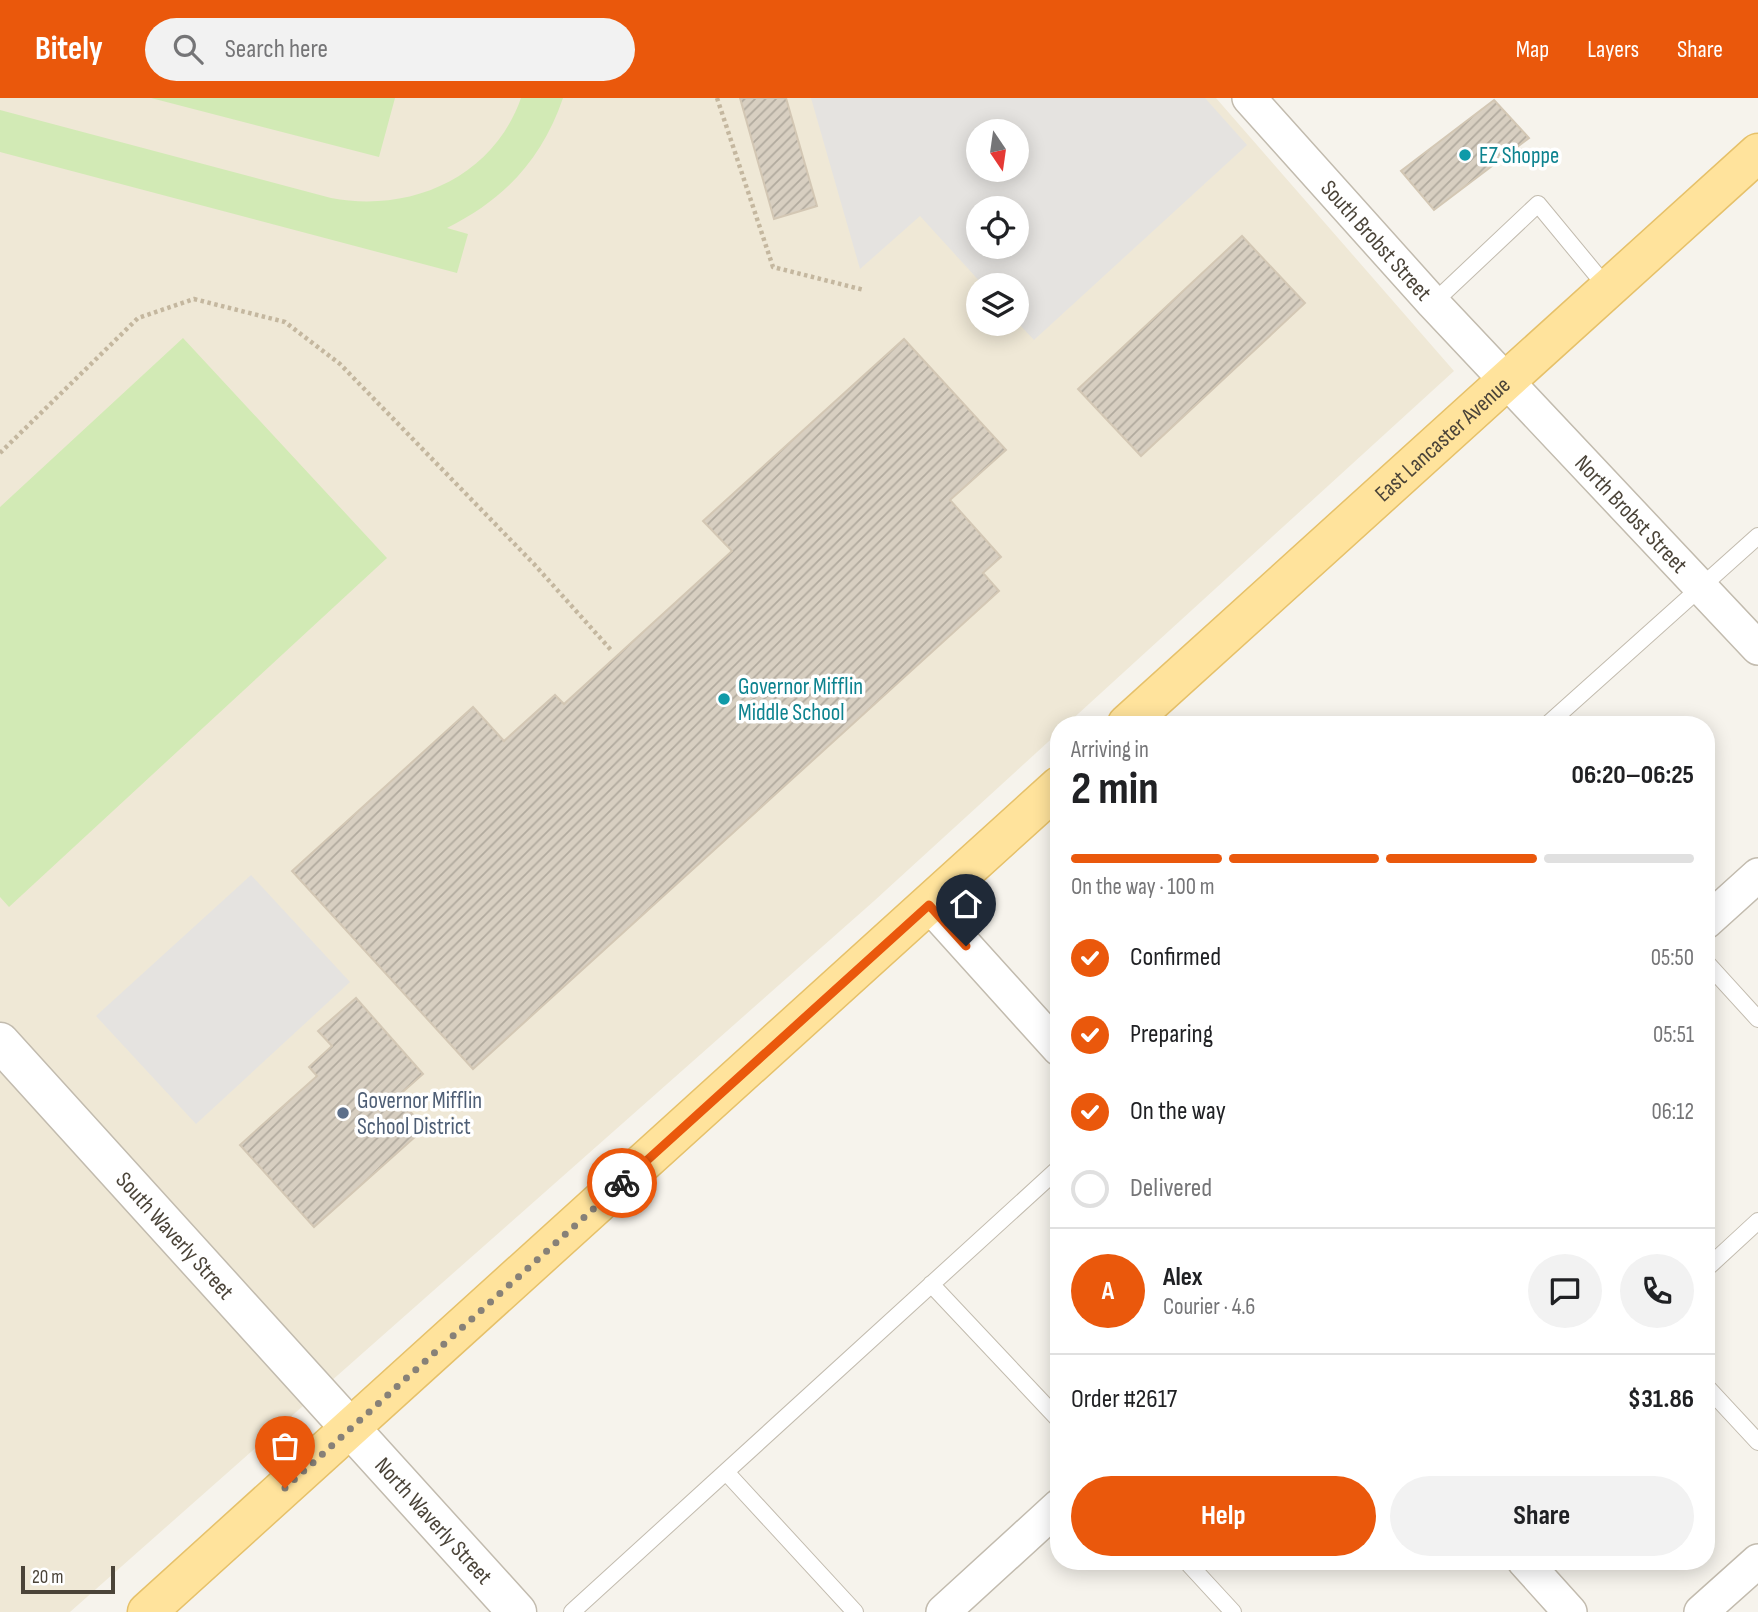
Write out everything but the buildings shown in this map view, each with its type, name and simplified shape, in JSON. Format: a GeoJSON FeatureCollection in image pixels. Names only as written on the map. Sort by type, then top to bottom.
{"type":"FeatureCollection","features":[{"type":"Feature","properties":{"kind":"main road","name":"East Lancaster Avenue"},"geometry":{"type":"LineString","coordinates":[[1135,716],[1758,153]]}},
{"type":"Feature","properties":{"kind":"main road"},"geometry":{"type":"LineString","coordinates":[[147,1612],[1050,794]]}},
{"type":"Feature","properties":{"kind":"street","name":"South Brobst Street"},"geometry":{"type":"LineString","coordinates":[[1249,98],[1433,303],[1508,380]]}},
{"type":"Feature","properties":{"kind":"street","name":"North Brobst Street"},"geometry":{"type":"LineString","coordinates":[[1508,380],[1758,648]]}},
{"type":"Feature","properties":{"kind":"street"},"geometry":{"type":"LineString","coordinates":[[1715,914],[1758,875]]}},
{"type":"Feature","properties":{"kind":"street"},"geometry":{"type":"LineString","coordinates":[[929,905],[1050,1039]]}},
{"type":"Feature","properties":{"kind":"street","name":"South Waverly Street"},"geometry":{"type":"LineString","coordinates":[[0,1042],[350,1430]]}},
{"type":"Feature","properties":{"kind":"street","name":"North Waverly Street"},"geometry":{"type":"LineString","coordinates":[[350,1430],[517,1612]]}},
{"type":"Feature","properties":{"kind":"street"},"geometry":{"type":"LineString","coordinates":[[943,1612],[1050,1514]]}},
{"type":"Feature","properties":{"kind":"street"},"geometry":{"type":"LineString","coordinates":[[1701,1612],[1758,1561]]}},
{"type":"Feature","properties":{"kind":"street"},"geometry":{"type":"LineString","coordinates":[[1532,1570],[1570,1612]]}},
{"type":"Feature","properties":{"kind":"lane"},"geometry":{"type":"LineString","coordinates":[[1433,303],[1538,204],[1609,290]]}},
{"type":"Feature","properties":{"kind":"lane"},"geometry":{"type":"LineString","coordinates":[[1557,716],[1758,536]]}},
{"type":"Feature","properties":{"kind":"lane"},"geometry":{"type":"LineString","coordinates":[[1715,972],[1758,1019]]}},
{"type":"Feature","properties":{"kind":"lane"},"geometry":{"type":"LineString","coordinates":[[572,1612],[1050,1176]]}},
{"type":"Feature","properties":{"kind":"lane"},"geometry":{"type":"LineString","coordinates":[[1715,1261],[1758,1221]]}},
{"type":"Feature","properties":{"kind":"lane"},"geometry":{"type":"LineString","coordinates":[[931,1284],[1050,1410]]}},
{"type":"Feature","properties":{"kind":"lane"},"geometry":{"type":"LineString","coordinates":[[1715,1396],[1758,1442]]}},
{"type":"Feature","properties":{"kind":"lane"},"geometry":{"type":"LineString","coordinates":[[726,1472],[855,1612]]}},
{"type":"Feature","properties":{"kind":"lane"},"geometry":{"type":"LineString","coordinates":[[1194,1570],[1233,1612]]}},
{"type":"Feature","properties":{"kind":"path"},"geometry":{"type":"LineString","coordinates":[[717,98],[773,267],[864,290]]}},
{"type":"Feature","properties":{"kind":"path"},"geometry":{"type":"LineString","coordinates":[[0,453],[138,318],[194,299],[285,322],[340,365],[534,564],[611,650]]}},
{"type":"Feature","properties":{"kind":"shaded area"},"geometry":{"type":"Polygon","coordinates":[[[0,98],[1216,98],[1454,371],[1076,716],[1050,716],[1050,740],[874,901],[70,1612],[0,1612],[0,98]]]}},
{"type":"Feature","properties":{"kind":"shaded area"},"geometry":{"type":"Polygon","coordinates":[[[811,98],[1205,98],[1247,145],[1034,340],[1029,335],[1029,273],[972,273],[920,216],[860,269],[811,98]]]}},
{"type":"Feature","properties":{"kind":"shaded area"},"geometry":{"type":"Polygon","coordinates":[[[251,875],[350,982],[196,1124],[96,1016],[251,875]]]}},
{"type":"Feature","properties":{"kind":"green space"},"geometry":{"type":"Polygon","coordinates":[[[151,98],[395,98],[379,157],[151,98]]]}},
{"type":"Feature","properties":{"kind":"green space"},"geometry":{"type":"Polygon","coordinates":[[[521,98],[563,98],[544,140],[519,175],[487,204],[447,228],[468,234],[457,273],[0,152],[0,110],[331,198],[390,200],[445,184],[469,169],[491,149],[508,126],[521,98]]]}},
{"type":"Feature","properties":{"kind":"green space"},"geometry":{"type":"Polygon","coordinates":[[[183,338],[387,558],[9,907],[0,897],[0,507],[183,338]]]}},
{"type":"Feature","properties":{"kind":"way so far"},"geometry":{"type":"LineString","coordinates":[[285,1488],[622,1183]]}},
{"type":"Feature","properties":{"kind":"place","name":"EZ Shoppe"},"geometry":{"type":"Point","coordinates":[1465,155]}},
{"type":"Feature","properties":{"kind":"place","name":"Governor Mifflin Middle School"},"geometry":{"type":"Point","coordinates":[724,699]}},
{"type":"Feature","properties":{"kind":"place","name":"Governor Mifflin School District"},"geometry":{"type":"Point","coordinates":[343,1113]}},
{"type":"Feature","properties":{"kind":"route"},"geometry":{"type":"LineString","coordinates":[[622,1183],[929,905],[966,946]]}}]}
